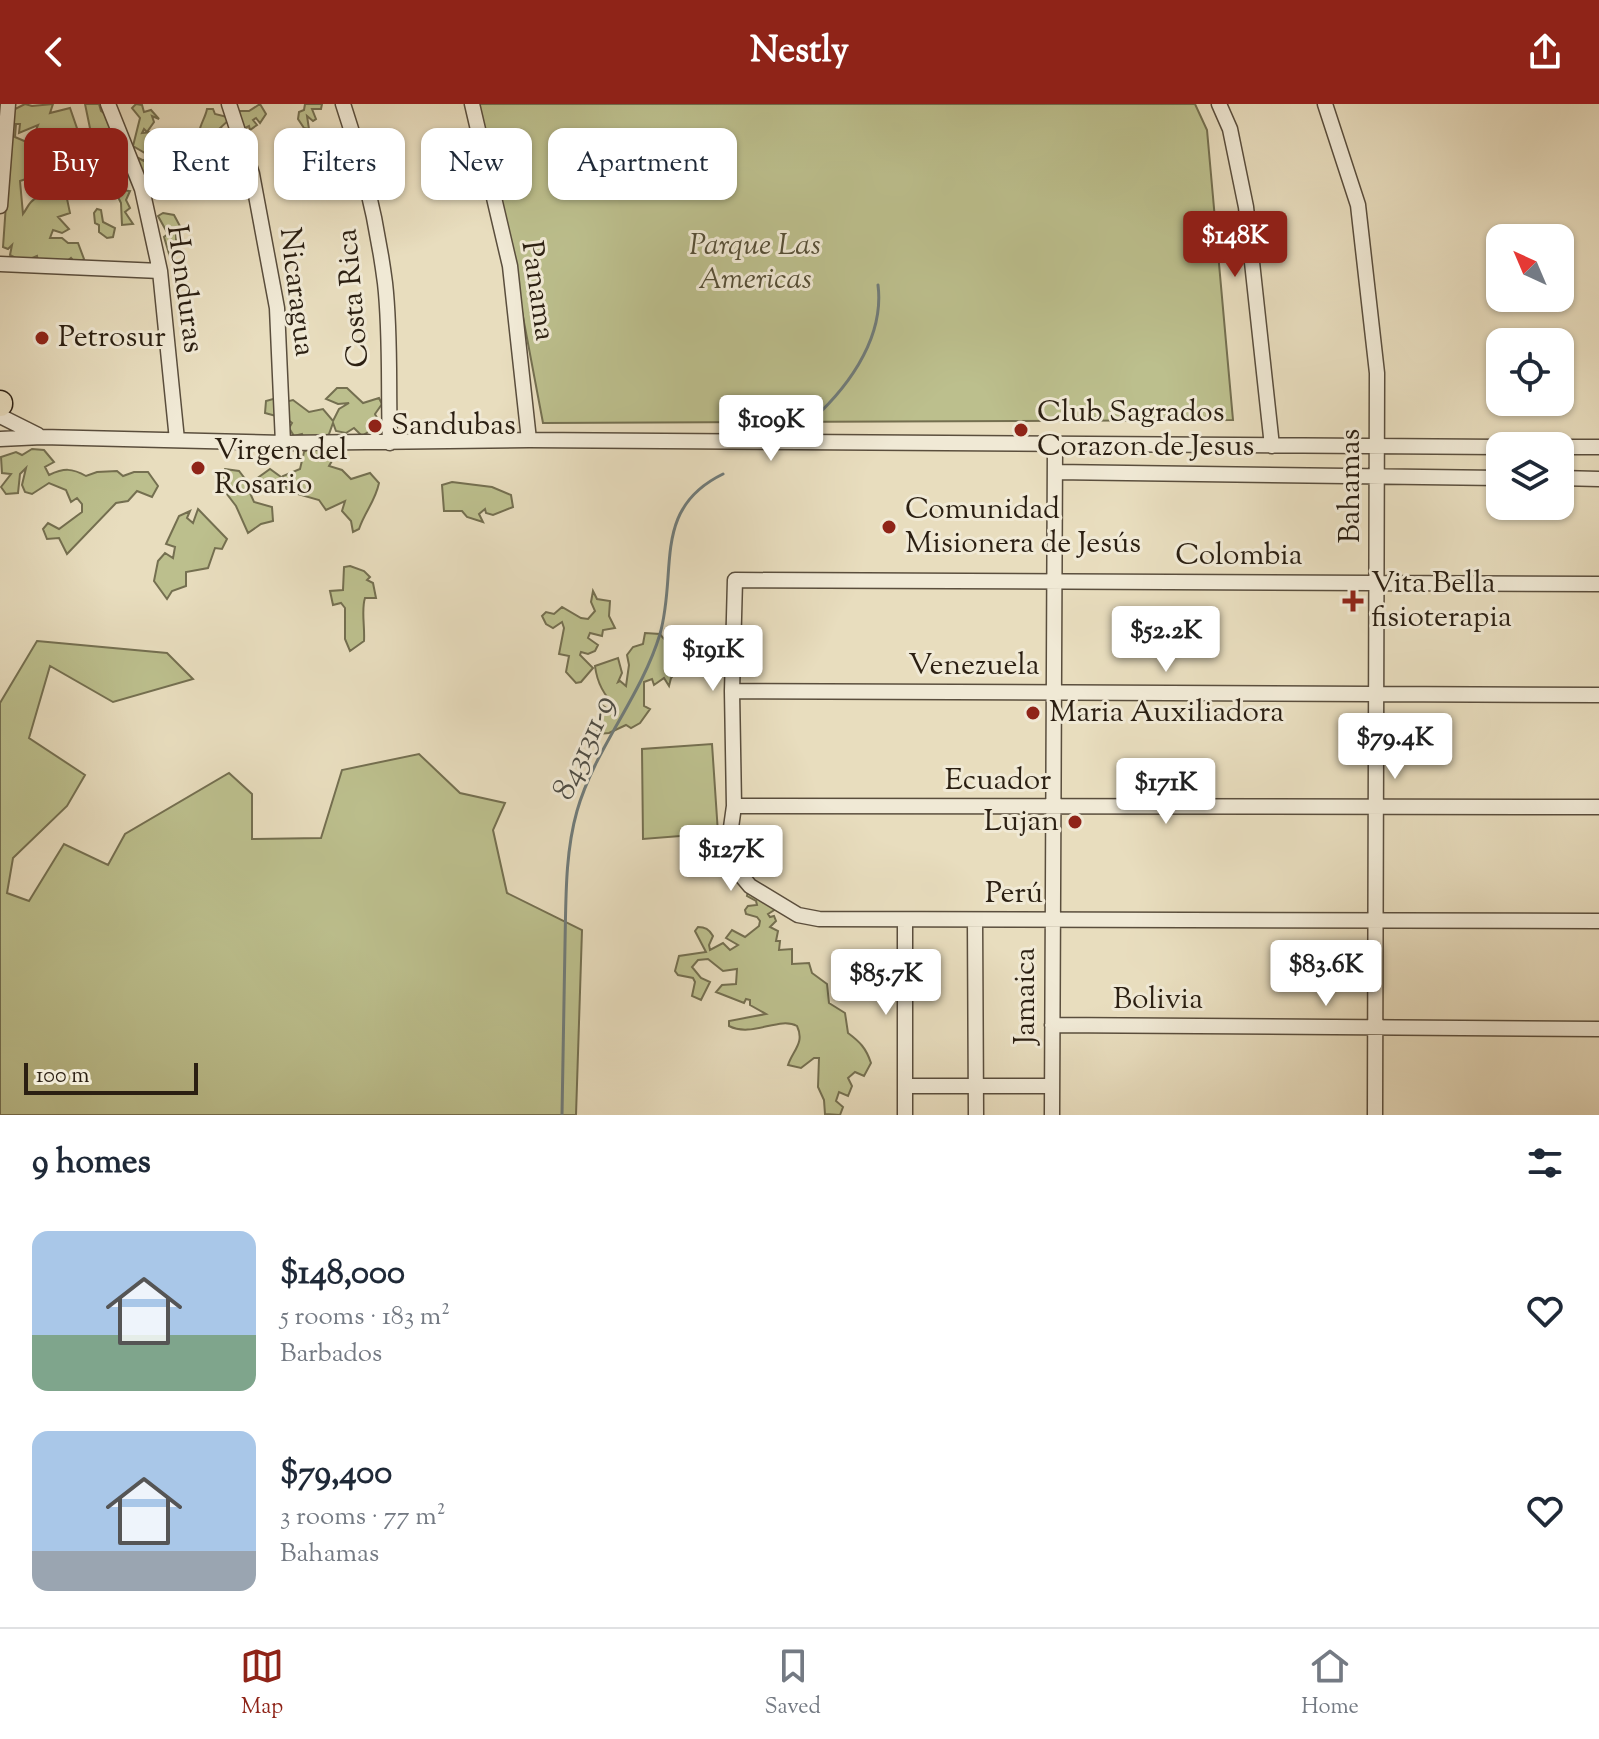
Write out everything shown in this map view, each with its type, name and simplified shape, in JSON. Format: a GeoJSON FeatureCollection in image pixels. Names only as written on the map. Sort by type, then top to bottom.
{"type":"FeatureCollection","features":[{"type":"Feature","properties":{"kind":"street","name":"Honduras"},"geometry":{"type":"LineString","coordinates":[[108,104],[142,189],[160,271],[177,440]]}},
{"type":"Feature","properties":{"kind":"street","name":"Nicaragua"},"geometry":{"type":"LineString","coordinates":[[229,104],[252,174],[277,308],[283,443]]}},
{"type":"Feature","properties":{"kind":"street","name":"Costa Rica"},"geometry":{"type":"LineString","coordinates":[[343,104],[359,151],[383,273],[390,443]]}},
{"type":"Feature","properties":{"kind":"street","name":"Panama"},"geometry":{"type":"LineString","coordinates":[[472,104],[481,131],[510,266],[529,440]]}},
{"type":"Feature","properties":{"kind":"street"},"geometry":{"type":"LineString","coordinates":[[1219,104],[1230,129],[1246,207],[1272,446]]}},
{"type":"Feature","properties":{"kind":"street","name":"Bahamas"},"geometry":{"type":"LineString","coordinates":[[1325,104],[1358,205],[1377,373],[1375,1115]]}},
{"type":"Feature","properties":{"kind":"street"},"geometry":{"type":"LineString","coordinates":[[0,206],[11,106]]}},
{"type":"Feature","properties":{"kind":"street"},"geometry":{"type":"LineString","coordinates":[[0,264],[160,271]]}},
{"type":"Feature","properties":{"kind":"street"},"geometry":{"type":"LineString","coordinates":[[0,416],[42,437]]}},
{"type":"Feature","properties":{"kind":"street"},"geometry":{"type":"LineString","coordinates":[[0,439],[42,437],[283,443],[529,440],[1486,447]]}},
{"type":"Feature","properties":{"kind":"street","name":"Jamaica"},"geometry":{"type":"LineString","coordinates":[[1052,1115],[1055,445]]}},
{"type":"Feature","properties":{"kind":"street"},"geometry":{"type":"LineString","coordinates":[[1574,447],[1599,447]]}},
{"type":"Feature","properties":{"kind":"street"},"geometry":{"type":"LineString","coordinates":[[1055,472],[1486,478]]}},
{"type":"Feature","properties":{"kind":"street"},"geometry":{"type":"LineString","coordinates":[[1574,478],[1599,479]]}},
{"type":"Feature","properties":{"kind":"street","name":"Colombia"},"geometry":{"type":"LineString","coordinates":[[735,580],[1599,584]]}},
{"type":"Feature","properties":{"kind":"street","name":"Perú"},"geometry":{"type":"LineString","coordinates":[[735,580],[732,691],[734,806],[728,849],[734,867],[750,886],[798,915],[819,919],[905,920],[1599,921]]}},
{"type":"Feature","properties":{"kind":"street","name":"Venezuela"},"geometry":{"type":"LineString","coordinates":[[732,691],[1599,695]]}},
{"type":"Feature","properties":{"kind":"street","name":"Ecuador"},"geometry":{"type":"LineString","coordinates":[[734,806],[1599,807]]}},
{"type":"Feature","properties":{"kind":"street"},"geometry":{"type":"LineString","coordinates":[[905,920],[905,1115]]}},
{"type":"Feature","properties":{"kind":"street"},"geometry":{"type":"LineString","coordinates":[[975,920],[976,1115]]}},
{"type":"Feature","properties":{"kind":"street","name":"Bolivia"},"geometry":{"type":"LineString","coordinates":[[1052,1025],[1599,1029]]}},
{"type":"Feature","properties":{"kind":"street"},"geometry":{"type":"LineString","coordinates":[[905,1086],[1052,1086]]}},
{"type":"Feature","properties":{"kind":"green space"},"geometry":{"type":"Polygon","coordinates":[[[25,104],[53,104],[50,113],[70,108],[77,128],[37,128],[38,125],[24,128],[19,133],[20,124],[16,124],[15,137],[24,141],[24,180],[20,181],[23,214],[34,200],[67,200],[70,213],[58,217],[69,229],[62,233],[53,230],[50,238],[78,243],[84,259],[77,265],[71,258],[66,262],[39,266],[37,256],[23,262],[10,255],[12,245],[8,249],[3,247],[15,109],[25,104]]]}},
{"type":"Feature","properties":{"kind":"green space"},"geometry":{"type":"Polygon","coordinates":[[[85,104],[99,104],[101,111],[108,116],[112,128],[90,128],[85,104]]]}},
{"type":"Feature","properties":{"kind":"green space"},"geometry":{"type":"Polygon","coordinates":[[[136,104],[142,105],[144,112],[151,110],[159,119],[152,116],[154,122],[150,128],[144,128],[144,152],[133,146],[140,118],[132,108],[136,104]]]}},
{"type":"Feature","properties":{"kind":"green space"},"geometry":{"type":"Polygon","coordinates":[[[260,104],[266,114],[260,123],[256,118],[253,120],[257,125],[253,128],[242,128],[237,115],[239,111],[249,111],[260,104]]]}},
{"type":"Feature","properties":{"kind":"green space"},"geometry":{"type":"Polygon","coordinates":[[[305,104],[322,104],[321,109],[312,109],[316,119],[313,121],[307,116],[309,128],[304,128],[298,119],[299,112],[304,110],[305,104]]]}},
{"type":"Feature","properties":{"kind":"green space","name":"Parque Las Americas"},"geometry":{"type":"Polygon","coordinates":[[[468,104],[1195,104],[1207,130],[1233,420],[543,423],[501,200],[532,200],[532,128],[479,128],[468,104]]]}},
{"type":"Feature","properties":{"kind":"green space"},"geometry":{"type":"Polygon","coordinates":[[[207,109],[231,118],[220,128],[201,126],[207,109]]]}},
{"type":"Feature","properties":{"kind":"green space"},"geometry":{"type":"Polygon","coordinates":[[[133,155],[144,161],[144,180],[133,155]]]}},
{"type":"Feature","properties":{"kind":"green space"},"geometry":{"type":"Polygon","coordinates":[[[120,200],[126,200],[130,208],[125,212],[133,224],[122,225],[120,200]]]}},
{"type":"Feature","properties":{"kind":"green space"},"geometry":{"type":"Polygon","coordinates":[[[97,209],[101,210],[103,222],[115,228],[113,237],[107,238],[99,232],[94,213],[97,209]]]}},
{"type":"Feature","properties":{"kind":"green space"},"geometry":{"type":"Polygon","coordinates":[[[163,213],[174,215],[181,228],[176,233],[176,248],[170,257],[164,237],[168,234],[158,216],[163,213]]]}},
{"type":"Feature","properties":{"kind":"green space"},"geometry":{"type":"Polygon","coordinates":[[[337,388],[347,388],[363,403],[379,398],[382,404],[375,414],[378,420],[362,436],[354,428],[346,433],[336,431],[333,423],[329,434],[322,439],[304,440],[302,434],[294,436],[289,428],[292,423],[287,419],[265,413],[266,401],[280,397],[285,402],[293,400],[309,412],[323,409],[333,421],[339,409],[349,403],[338,404],[326,399],[337,388]]]}},
{"type":"Feature","properties":{"kind":"green space"},"geometry":{"type":"Polygon","coordinates":[[[318,443],[335,456],[329,466],[342,470],[351,479],[370,473],[379,483],[359,529],[353,532],[351,521],[342,511],[345,501],[326,510],[319,500],[287,491],[283,476],[300,469],[304,452],[318,443]]]}},
{"type":"Feature","properties":{"kind":"green space"},"geometry":{"type":"Polygon","coordinates":[[[32,449],[44,450],[54,462],[45,467],[49,475],[68,470],[86,476],[97,472],[117,471],[123,476],[148,472],[158,486],[152,497],[137,491],[128,501],[116,503],[67,554],[59,538],[47,539],[43,529],[48,523],[59,529],[82,512],[82,504],[77,498],[71,502],[66,490],[49,483],[32,494],[25,492],[22,485],[26,468],[20,474],[18,493],[6,494],[1,487],[11,474],[2,473],[1,457],[16,452],[22,455],[32,449]]]}},
{"type":"Feature","properties":{"kind":"green space"},"geometry":{"type":"Polygon","coordinates":[[[225,469],[239,471],[249,484],[270,469],[281,477],[280,487],[271,494],[262,484],[250,493],[254,502],[272,507],[273,521],[261,524],[248,533],[236,506],[220,485],[225,469]]]}},
{"type":"Feature","properties":{"kind":"green space"},"geometry":{"type":"Polygon","coordinates":[[[452,482],[492,487],[511,495],[513,507],[493,515],[486,513],[485,509],[479,514],[483,522],[467,517],[462,511],[444,511],[442,485],[452,482]]]}},
{"type":"Feature","properties":{"kind":"green space"},"geometry":{"type":"Polygon","coordinates":[[[198,509],[227,539],[222,549],[215,548],[208,568],[186,572],[186,586],[172,591],[167,599],[154,581],[158,561],[165,553],[173,558],[175,547],[166,544],[179,516],[190,511],[187,518],[193,523],[198,509]]]}},
{"type":"Feature","properties":{"kind":"green space"},"geometry":{"type":"Polygon","coordinates":[[[350,566],[370,577],[367,580],[373,583],[376,598],[365,598],[364,641],[350,651],[345,639],[345,608],[341,603],[333,605],[330,591],[343,590],[344,567],[350,566]]]}},
{"type":"Feature","properties":{"kind":"green space"},"geometry":{"type":"Polygon","coordinates":[[[593,591],[597,599],[610,601],[609,616],[615,628],[603,630],[602,636],[590,633],[588,638],[598,645],[595,651],[588,654],[581,652],[580,655],[593,668],[581,682],[576,683],[566,672],[569,656],[559,654],[564,628],[562,622],[553,628],[546,624],[542,616],[546,612],[554,614],[562,607],[588,619],[595,611],[591,602],[593,591]]]}},
{"type":"Feature","properties":{"kind":"green space"},"geometry":{"type":"Polygon","coordinates":[[[645,633],[660,634],[688,658],[671,678],[669,686],[664,678],[654,685],[652,679],[644,682],[644,706],[650,709],[640,723],[631,728],[626,725],[609,733],[598,734],[597,728],[603,719],[600,712],[602,705],[608,709],[616,706],[602,688],[595,666],[618,658],[622,673],[618,682],[626,686],[627,655],[633,647],[643,644],[645,633]]]}},
{"type":"Feature","properties":{"kind":"green space"},"geometry":{"type":"Polygon","coordinates":[[[37,641],[167,653],[193,679],[113,702],[50,666],[29,738],[85,775],[67,806],[13,858],[7,893],[29,901],[64,844],[108,865],[125,834],[229,773],[252,794],[252,839],[321,838],[342,770],[419,754],[460,793],[505,803],[493,830],[507,893],[582,930],[576,1115],[0,1115],[0,703],[37,641]]]}},
{"type":"Feature","properties":{"kind":"green space"},"geometry":{"type":"Polygon","coordinates":[[[712,744],[718,833],[643,839],[642,749],[712,744]]]}},
{"type":"Feature","properties":{"kind":"green space"},"geometry":{"type":"Polygon","coordinates":[[[748,891],[776,909],[768,914],[774,916],[776,921],[770,927],[778,931],[776,941],[780,941],[779,950],[792,949],[792,964],[809,963],[812,973],[827,984],[829,1003],[845,1013],[848,1033],[869,1058],[871,1063],[864,1076],[855,1072],[848,1078],[852,1086],[848,1096],[839,1092],[836,1101],[843,1107],[840,1115],[825,1114],[824,1100],[818,1087],[819,1058],[814,1058],[801,1068],[788,1065],[799,1042],[797,1026],[782,1023],[747,1030],[729,1026],[729,1021],[766,1014],[750,1005],[750,1000],[746,999],[744,1003],[716,992],[722,985],[736,984],[737,969],[723,971],[708,959],[698,960],[692,967],[701,978],[710,982],[701,1000],[692,996],[693,978],[678,975],[675,971],[679,956],[706,952],[695,931],[698,927],[707,929],[713,936],[710,950],[723,943],[730,950],[738,945],[726,938],[732,930],[745,937],[759,926],[757,917],[746,914],[748,906],[757,905],[747,896],[748,891]]]}},
{"type":"Feature","properties":{"kind":"waterway","name":"8431311-9"},"geometry":{"type":"LineString","coordinates":[[804,427],[847,382],[859,364],[875,326],[878,285]]}},
{"type":"Feature","properties":{"kind":"waterway","name":"8431311-9"},"geometry":{"type":"LineString","coordinates":[[562,1115],[567,877],[577,811],[595,766],[642,679],[660,634],[676,523],[685,505],[700,488],[723,474]]}},
{"type":"Feature","properties":{"kind":"place","name":"Petrosur"},"geometry":{"type":"Point","coordinates":[42,338]}},
{"type":"Feature","properties":{"kind":"place","name":"Sandubas"},"geometry":{"type":"Point","coordinates":[375,426]}},
{"type":"Feature","properties":{"kind":"place","name":"Club Sagrados Corazon de Jesus"},"geometry":{"type":"Point","coordinates":[1021,430]}},
{"type":"Feature","properties":{"kind":"place","name":"Virgen del Rosario"},"geometry":{"type":"Point","coordinates":[198,468]}},
{"type":"Feature","properties":{"kind":"place","name":"Comunidad Misionera de Jesús"},"geometry":{"type":"Point","coordinates":[889,527]}},
{"type":"Feature","properties":{"kind":"place","name":"Vita Bella fisioterapia"},"geometry":{"type":"Point","coordinates":[1353,601]}},
{"type":"Feature","properties":{"kind":"place","name":"Maria Auxiliadora"},"geometry":{"type":"Point","coordinates":[1033,713]}},
{"type":"Feature","properties":{"kind":"place","name":"Lujan"},"geometry":{"type":"Point","coordinates":[1075,822]}}]}
